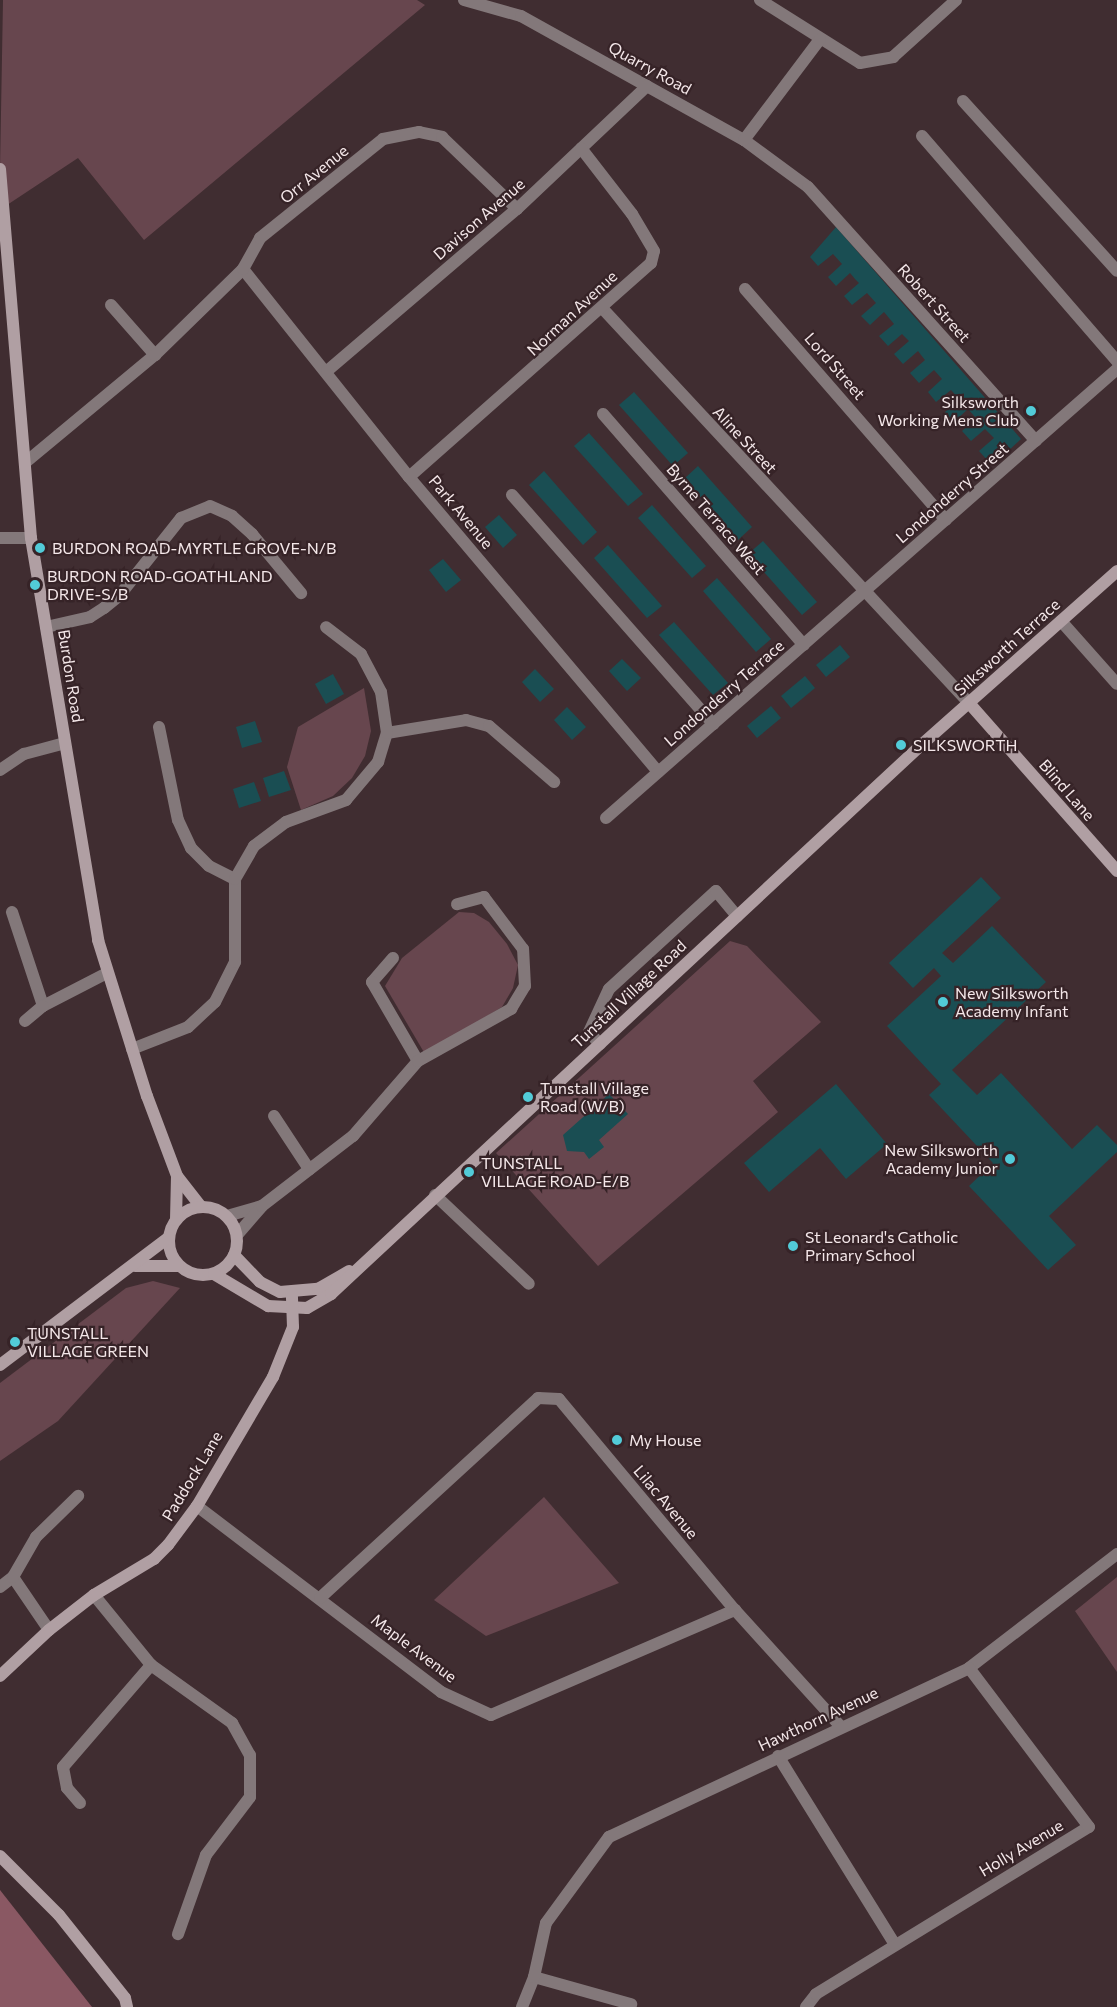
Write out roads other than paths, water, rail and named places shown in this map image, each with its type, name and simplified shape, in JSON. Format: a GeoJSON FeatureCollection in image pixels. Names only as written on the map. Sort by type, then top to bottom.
{"type":"FeatureCollection","features":[{"type":"Feature","properties":{"kind":"street","name":"Quarry Road"},"geometry":{"type":"LineString","coordinates":[[464,0],[521,16],[744,140],[808,187]]}},
{"type":"Feature","properties":{"kind":"street"},"geometry":{"type":"LineString","coordinates":[[760,0],[860,63],[893,57],[956,0]]}},
{"type":"Feature","properties":{"kind":"street"},"geometry":{"type":"LineString","coordinates":[[744,140],[820,39]]}},
{"type":"Feature","properties":{"kind":"street","name":"Davison Avenue"},"geometry":{"type":"LineString","coordinates":[[327,371],[517,209],[648,86]]}},
{"type":"Feature","properties":{"kind":"street"},"geometry":{"type":"LineString","coordinates":[[963,102],[1117,271]]}},
{"type":"Feature","properties":{"kind":"street","name":"Orr Avenue"},"geometry":{"type":"LineString","coordinates":[[26,462],[155,355],[243,269],[260,238],[383,139],[419,132],[442,137],[517,209]]}},
{"type":"Feature","properties":{"kind":"street"},"geometry":{"type":"LineString","coordinates":[[922,136],[1117,361]]}},
{"type":"Feature","properties":{"kind":"street","name":"Norman Avenue"},"geometry":{"type":"LineString","coordinates":[[409,477],[603,309],[651,263],[654,251],[632,214],[581,148]]}},
{"type":"Feature","properties":{"kind":"street","name":"Burdon Road"},"geometry":{"type":"LineString","coordinates":[[0,169],[31,538],[107,973],[177,1176],[201,1207]]}},
{"type":"Feature","properties":{"kind":"street","name":"Robert Street"},"geometry":{"type":"LineString","coordinates":[[808,187],[1036,441]]}},
{"type":"Feature","properties":{"kind":"street","name":"Park Avenue"},"geometry":{"type":"LineString","coordinates":[[243,269],[327,371],[409,477],[658,772]]}},
{"type":"Feature","properties":{"kind":"street","name":"Lord Street"},"geometry":{"type":"LineString","coordinates":[[745,289],[946,520]]}},
{"type":"Feature","properties":{"kind":"street"},"geometry":{"type":"LineString","coordinates":[[111,305],[155,355]]}},
{"type":"Feature","properties":{"kind":"street","name":"Aline Street"},"geometry":{"type":"LineString","coordinates":[[603,309],[863,593],[969,703]]}},
{"type":"Feature","properties":{"kind":"street","name":"Londonderry Street"},"geometry":{"type":"LineString","coordinates":[[863,593],[1117,369]]}},
{"type":"Feature","properties":{"kind":"street","name":"Byrne Terrace West"},"geometry":{"type":"LineString","coordinates":[[603,414],[804,645]]}},
{"type":"Feature","properties":{"kind":"street"},"geometry":{"type":"LineString","coordinates":[[512,495],[713,724]]}},
{"type":"Feature","properties":{"kind":"street"},"geometry":{"type":"LineString","coordinates":[[46,627],[90,617],[104,608],[119,596],[181,518],[210,506],[232,516],[252,534],[301,593]]}},
{"type":"Feature","properties":{"kind":"street"},"geometry":{"type":"LineString","coordinates":[[0,538],[31,538]]}},
{"type":"Feature","properties":{"kind":"street","name":"Silksworth Terrace"},"geometry":{"type":"LineString","coordinates":[[919,747],[1061,621],[1115,578]]}},
{"type":"Feature","properties":{"kind":"street","name":"Londonderry Terrace"},"geometry":{"type":"LineString","coordinates":[[606,818],[863,593]]}},
{"type":"Feature","properties":{"kind":"street"},"geometry":{"type":"LineString","coordinates":[[1061,621],[1117,684]]}},
{"type":"Feature","properties":{"kind":"street"},"geometry":{"type":"LineString","coordinates":[[132,1049],[188,1027],[215,1002],[235,962],[235,879],[254,846],[286,822],[327,809],[353,794],[378,762],[387,734],[381,692],[374,674],[361,654],[326,627]]}},
{"type":"Feature","properties":{"kind":"street","name":"Blind Lane"},"geometry":{"type":"LineString","coordinates":[[969,703],[1117,871]]}},
{"type":"Feature","properties":{"kind":"street"},"geometry":{"type":"LineString","coordinates":[[387,734],[466,720],[489,726],[554,782]]}},
{"type":"Feature","properties":{"kind":"street"},"geometry":{"type":"LineString","coordinates":[[159,727],[178,820],[191,848],[209,866],[235,879]]}},
{"type":"Feature","properties":{"kind":"street"},"geometry":{"type":"LineString","coordinates":[[0,770],[24,754],[65,743]]}},
{"type":"Feature","properties":{"kind":"street","name":"Tunstall Village Road"},"geometry":{"type":"LineString","coordinates":[[214,1274],[268,1306],[292,1309],[320,1302],[919,747]]}},
{"type":"Feature","properties":{"kind":"street"},"geometry":{"type":"LineString","coordinates":[[600,1044],[589,1032],[609,989],[716,891],[737,916]]}},
{"type":"Feature","properties":{"kind":"street"},"geometry":{"type":"LineString","coordinates":[[168,1238],[172,1258],[178,1266],[194,1275],[214,1274],[234,1255],[237,1235],[262,1206],[353,1136],[418,1061],[511,1009],[525,986],[522,949],[483,897],[457,904]]}},
{"type":"Feature","properties":{"kind":"street"},"geometry":{"type":"LineString","coordinates":[[12,912],[43,1006]]}},
{"type":"Feature","properties":{"kind":"street"},"geometry":{"type":"LineString","coordinates":[[393,958],[372,982],[418,1061]]}},
{"type":"Feature","properties":{"kind":"street"},"geometry":{"type":"LineString","coordinates":[[25,1021],[43,1006],[107,973]]}},
{"type":"Feature","properties":{"kind":"street"},"geometry":{"type":"LineString","coordinates":[[274,1116],[309,1169]]}},
{"type":"Feature","properties":{"kind":"street","name":"Burdon Road"},"geometry":{"type":"LineString","coordinates":[[176,1220],[177,1176]]}},
{"type":"Feature","properties":{"kind":"street"},"geometry":{"type":"LineString","coordinates":[[435,1196],[529,1284]]}},
{"type":"Feature","properties":{"kind":"street"},"geometry":{"type":"LineString","coordinates":[[0,1365],[135,1266],[168,1238],[176,1220],[201,1207],[227,1216],[262,1206]]}},
{"type":"Feature","properties":{"kind":"street"},"geometry":{"type":"LineString","coordinates":[[227,1216],[237,1235]]}},
{"type":"Feature","properties":{"kind":"street"},"geometry":{"type":"LineString","coordinates":[[234,1255],[271,1288],[292,1293]]}},
{"type":"Feature","properties":{"kind":"street","name":"Tunstall Village Road"},"geometry":{"type":"LineString","coordinates":[[292,1293],[318,1289],[361,1264]]}},
{"type":"Feature","properties":{"kind":"street"},"geometry":{"type":"LineString","coordinates":[[135,1266],[178,1266]]}},
{"type":"Feature","properties":{"kind":"street","name":"Paddock Lane"},"geometry":{"type":"LineString","coordinates":[[0,1676],[49,1630],[94,1595],[154,1559],[196,1506],[273,1377],[288,1344],[292,1293]]}},
{"type":"Feature","properties":{"kind":"street","name":"Lilac Avenue"},"geometry":{"type":"LineString","coordinates":[[321,1598],[538,1398],[559,1399],[735,1610],[841,1726]]}},
{"type":"Feature","properties":{"kind":"street"},"geometry":{"type":"LineString","coordinates":[[0,1587],[13,1577],[36,1537],[78,1496]]}},
{"type":"Feature","properties":{"kind":"street","name":"Maple Avenue"},"geometry":{"type":"LineString","coordinates":[[196,1506],[321,1598],[441,1692],[491,1714],[735,1610]]}},
{"type":"Feature","properties":{"kind":"street","name":"Hawthorn Avenue"},"geometry":{"type":"LineString","coordinates":[[534,1977],[546,1923],[609,1837],[841,1726],[969,1668],[1117,1554]]}},
{"type":"Feature","properties":{"kind":"street"},"geometry":{"type":"LineString","coordinates":[[13,1577],[49,1630]]}},
{"type":"Feature","properties":{"kind":"street"},"geometry":{"type":"LineString","coordinates":[[94,1595],[151,1665],[232,1723],[250,1755],[250,1797],[206,1856],[178,1934]]}},
{"type":"Feature","properties":{"kind":"street"},"geometry":{"type":"LineString","coordinates":[[80,1803],[67,1788],[63,1767],[151,1665]]}},
{"type":"Feature","properties":{"kind":"street","name":"Holly Avenue"},"geometry":{"type":"LineString","coordinates":[[806,2007],[816,1994],[1089,1827],[969,1668]]}},
{"type":"Feature","properties":{"kind":"street"},"geometry":{"type":"LineString","coordinates":[[778,1756],[895,1945]]}},
{"type":"Feature","properties":{"kind":"street"},"geometry":{"type":"LineString","coordinates":[[0,1856],[59,1916],[125,1998],[127,2007]]}},
{"type":"Feature","properties":{"kind":"street"},"geometry":{"type":"LineString","coordinates":[[522,2007],[534,1977],[631,2004]]}},
{"type":"Feature","properties":{"kind":"place","name":"Silksworth Working Mens Club"},"geometry":{"type":"Point","coordinates":[1031,411]}},
{"type":"Feature","properties":{"kind":"place","name":"BURDON ROAD-MYRTLE GROVE-N/B"},"geometry":{"type":"Point","coordinates":[40,548]}},
{"type":"Feature","properties":{"kind":"place","name":"BURDON ROAD-GOATHLAND DRIVE-S/B"},"geometry":{"type":"Point","coordinates":[35,585]}},
{"type":"Feature","properties":{"kind":"place","name":"SILKSWORTH"},"geometry":{"type":"Point","coordinates":[901,745]}},
{"type":"Feature","properties":{"kind":"place","name":"New Silksworth Academy Infant"},"geometry":{"type":"Point","coordinates":[943,1002]}},
{"type":"Feature","properties":{"kind":"place","name":"Tunstall Village Road (W/B)"},"geometry":{"type":"Point","coordinates":[528,1097]}},
{"type":"Feature","properties":{"kind":"place","name":"New Silksworth Academy Junior"},"geometry":{"type":"Point","coordinates":[1010,1159]}},
{"type":"Feature","properties":{"kind":"place","name":"TUNSTALL VILLAGE ROAD-E/B"},"geometry":{"type":"Point","coordinates":[469,1172]}},
{"type":"Feature","properties":{"kind":"place","name":"St Leonard's Catholic Primary School"},"geometry":{"type":"Point","coordinates":[793,1246]}},
{"type":"Feature","properties":{"kind":"place","name":"TUNSTALL VILLAGE GREEN"},"geometry":{"type":"Point","coordinates":[15,1342]}},
{"type":"Feature","properties":{"kind":"place","name":"My House"},"geometry":{"type":"Point","coordinates":[617,1440]}}]}
